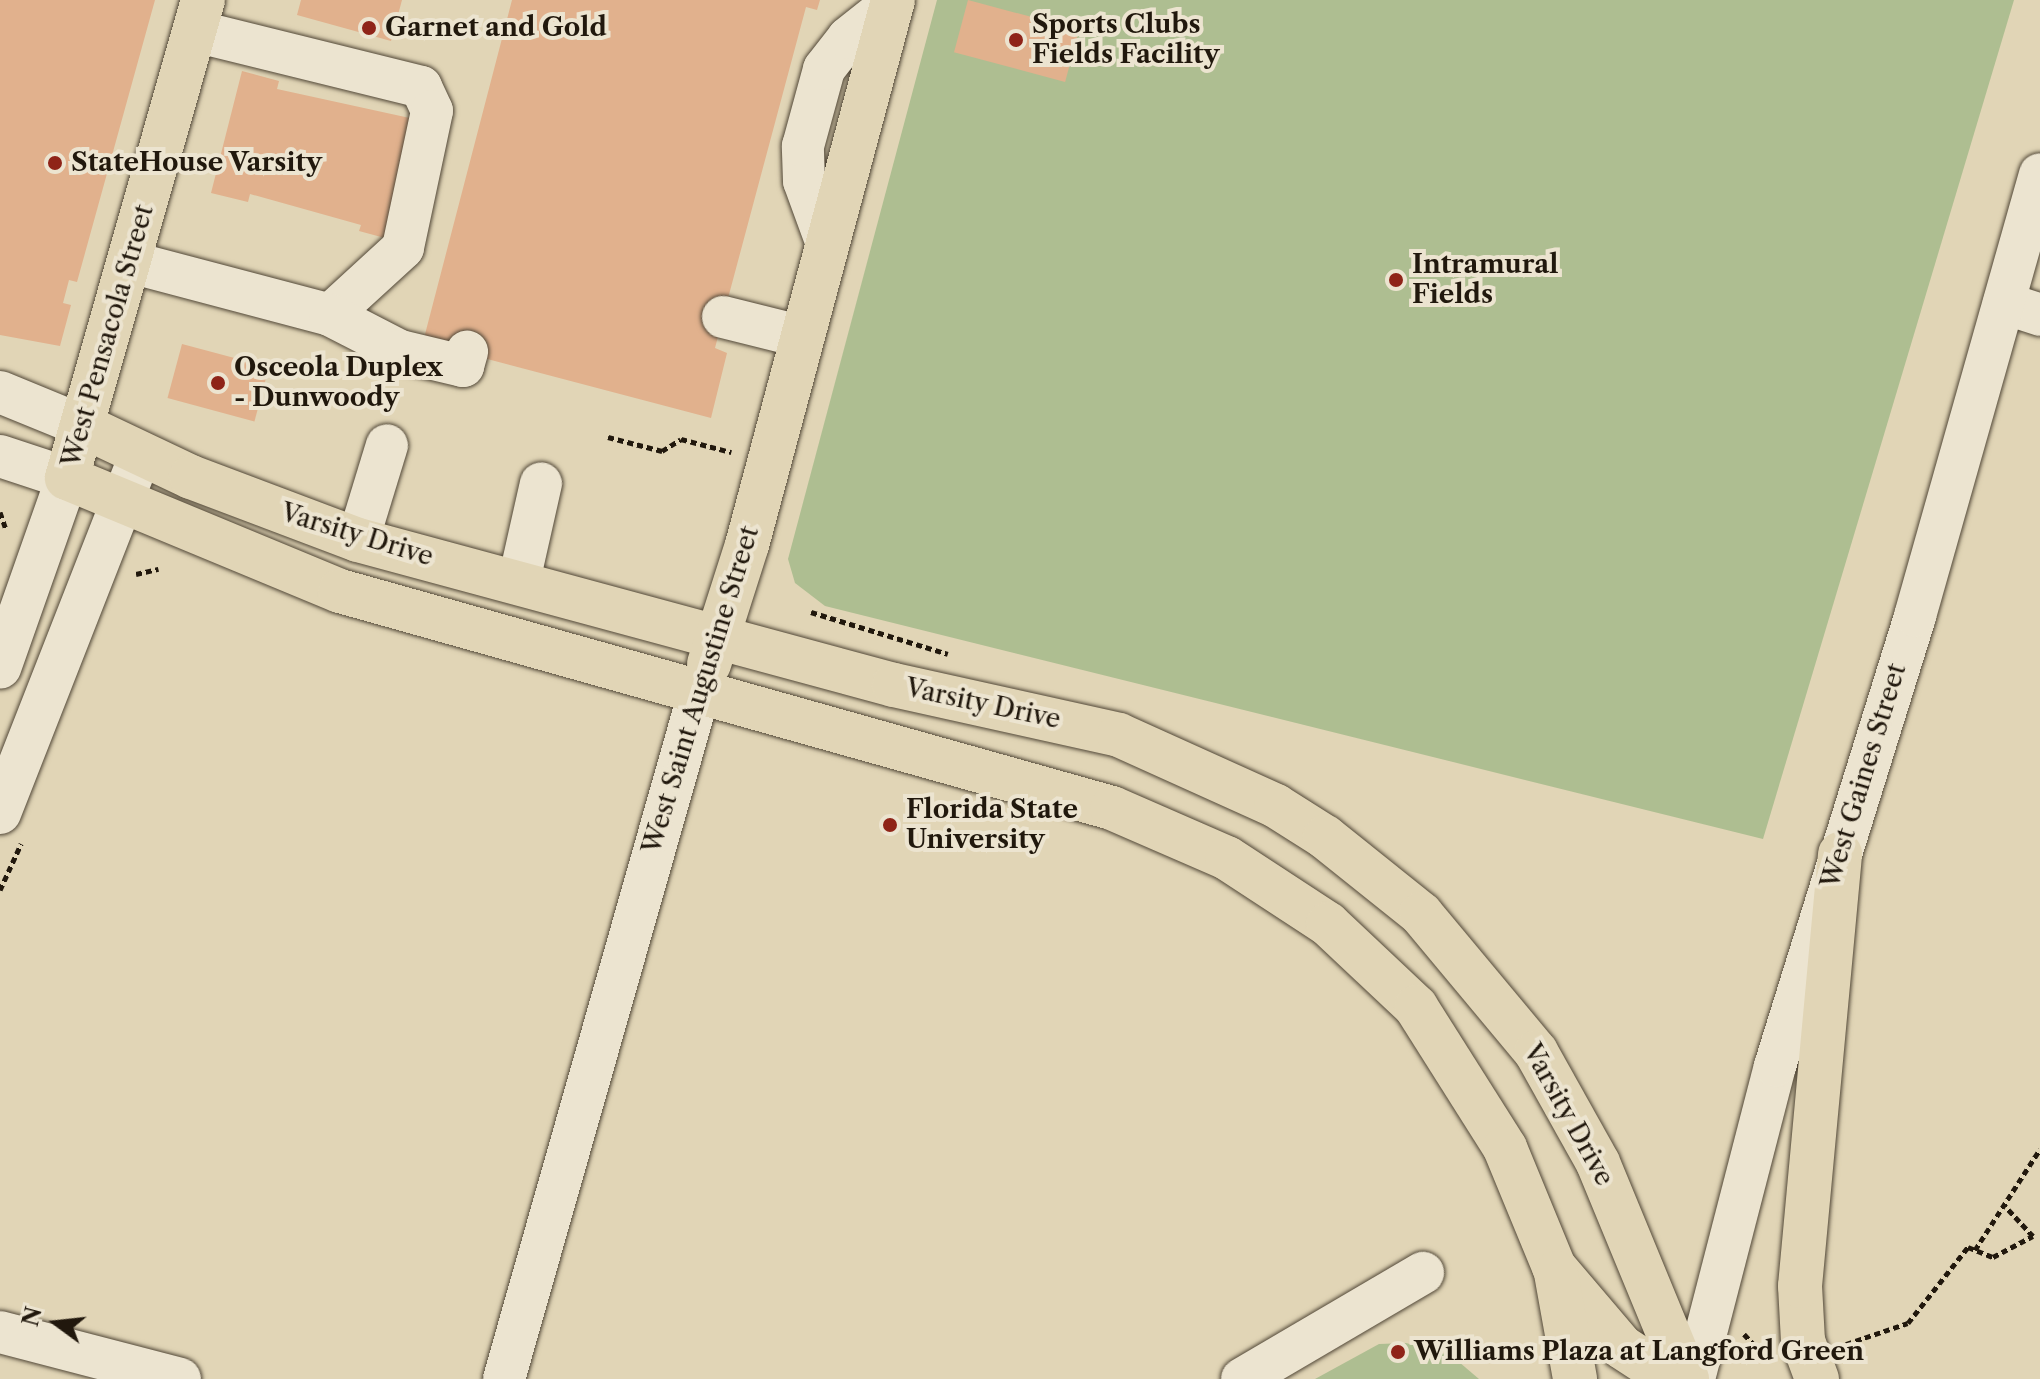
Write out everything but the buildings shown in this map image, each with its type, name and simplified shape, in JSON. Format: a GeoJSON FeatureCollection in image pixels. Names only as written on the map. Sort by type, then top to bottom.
{"type":"FeatureCollection","features":[{"type":"Feature","properties":{"kind":"main road","name":"West Saint Augustine Street"},"geometry":{"type":"LineString","coordinates":[[699,693],[718,637],[803,337],[892,1]]}},
{"type":"Feature","properties":{"kind":"main road","name":"West Pensacola Street"},"geometry":{"type":"LineString","coordinates":[[67,478],[199,15]]}},
{"type":"Feature","properties":{"kind":"main road","name":"Varsity Drive"},"geometry":{"type":"LineString","coordinates":[[83,426],[140,455],[358,540],[718,637],[1153,746],[1276,806],[1378,876],[1476,974],[1553,1079],[1598,1163],[1687,1379]]}},
{"type":"Feature","properties":{"kind":"main road","name":"Varsity Drive"},"geometry":{"type":"LineString","coordinates":[[67,478],[122,504],[340,591],[1112,808],[1172,830],[1279,889],[1348,941],[1416,1007],[1505,1148],[1554,1267],[1622,1347],[1671,1379]]}},
{"type":"Feature","properties":{"kind":"main road"},"geometry":{"type":"LineString","coordinates":[[1828,1363],[1803,1341],[1800,1286],[1840,854]]}},
{"type":"Feature","properties":{"kind":"main road"},"geometry":{"type":"LineString","coordinates":[[1554,1267],[1575,1379]]}},
{"type":"Feature","properties":{"kind":"street"},"geometry":{"type":"LineString","coordinates":[[199,15],[421,87],[432,111],[403,248],[330,315]]}},
{"type":"Feature","properties":{"kind":"street","name":"West Gaines Street"},"geometry":{"type":"LineString","coordinates":[[1694,1379],[1775,1066],[1840,854],[2022,309],[2040,174]]}},
{"type":"Feature","properties":{"kind":"street"},"geometry":{"type":"LineString","coordinates":[[130,262],[330,315],[400,351],[463,366],[467,352]]}},
{"type":"Feature","properties":{"kind":"street"},"geometry":{"type":"LineString","coordinates":[[723,317],[803,337]]}},
{"type":"Feature","properties":{"kind":"street","name":"Varsity Drive"},"geometry":{"type":"LineString","coordinates":[[0,392],[83,426]]}},
{"type":"Feature","properties":{"kind":"street"},"geometry":{"type":"LineString","coordinates":[[358,540],[387,445]]}},
{"type":"Feature","properties":{"kind":"street"},"geometry":{"type":"LineString","coordinates":[[0,813],[140,455]]}},
{"type":"Feature","properties":{"kind":"street","name":"Varsity Drive"},"geometry":{"type":"LineString","coordinates":[[0,456],[67,478]]}},
{"type":"Feature","properties":{"kind":"street","name":"West Pensacola Street"},"geometry":{"type":"LineString","coordinates":[[0,668],[67,478]]}},
{"type":"Feature","properties":{"kind":"street"},"geometry":{"type":"LineString","coordinates":[[519,581],[541,483]]}},
{"type":"Feature","properties":{"kind":"street","name":"West Saint Augustine Street"},"geometry":{"type":"LineString","coordinates":[[504,1379],[699,693]]}},
{"type":"Feature","properties":{"kind":"street"},"geometry":{"type":"LineString","coordinates":[[1242,1379],[1423,1273]]}},
{"type":"Feature","properties":{"kind":"street"},"geometry":{"type":"LineString","coordinates":[[0,1332],[155,1376]]}},
{"type":"Feature","properties":{"kind":"path"},"geometry":{"type":"LineString","coordinates":[[608,437],[662,451],[681,439],[736,453]]}},
{"type":"Feature","properties":{"kind":"path"},"geometry":{"type":"LineString","coordinates":[[1975,1250],[2040,1149]]}},
{"type":"Feature","properties":{"kind":"path"},"geometry":{"type":"LineString","coordinates":[[1828,1363],[1908,1323],[1968,1247],[1993,1257],[2033,1236],[2004,1205]]}},
{"type":"Feature","properties":{"kind":"green space","name":"Intramural Fields"},"geometry":{"type":"Polygon","coordinates":[[[937,0],[2014,0],[1763,839],[825,606],[795,583],[788,559],[937,0]]]}},
{"type":"Feature","properties":{"kind":"green space","name":"Williams Plaza at Langford Green"},"geometry":{"type":"Polygon","coordinates":[[[1406,1343],[1452,1356],[1479,1379],[1315,1379],[1379,1344],[1406,1343]]]}},
{"type":"Feature","properties":{"kind":"place","name":"Garnet and Gold"},"geometry":{"type":"Point","coordinates":[369,28]}},
{"type":"Feature","properties":{"kind":"place","name":"Sports Clubs Fields Facility"},"geometry":{"type":"Point","coordinates":[1016,40]}},
{"type":"Feature","properties":{"kind":"place","name":"StateHouse Varsity"},"geometry":{"type":"Point","coordinates":[55,163]}},
{"type":"Feature","properties":{"kind":"place","name":"Intramural Fields"},"geometry":{"type":"Point","coordinates":[1396,280]}},
{"type":"Feature","properties":{"kind":"place","name":"Osceola Duplex - Dunwoody"},"geometry":{"type":"Point","coordinates":[218,383]}},
{"type":"Feature","properties":{"kind":"place","name":"Florida State University"},"geometry":{"type":"Point","coordinates":[890,825]}},
{"type":"Feature","properties":{"kind":"place","name":"Williams Plaza at Langford Green"},"geometry":{"type":"Point","coordinates":[1398,1352]}}]}
